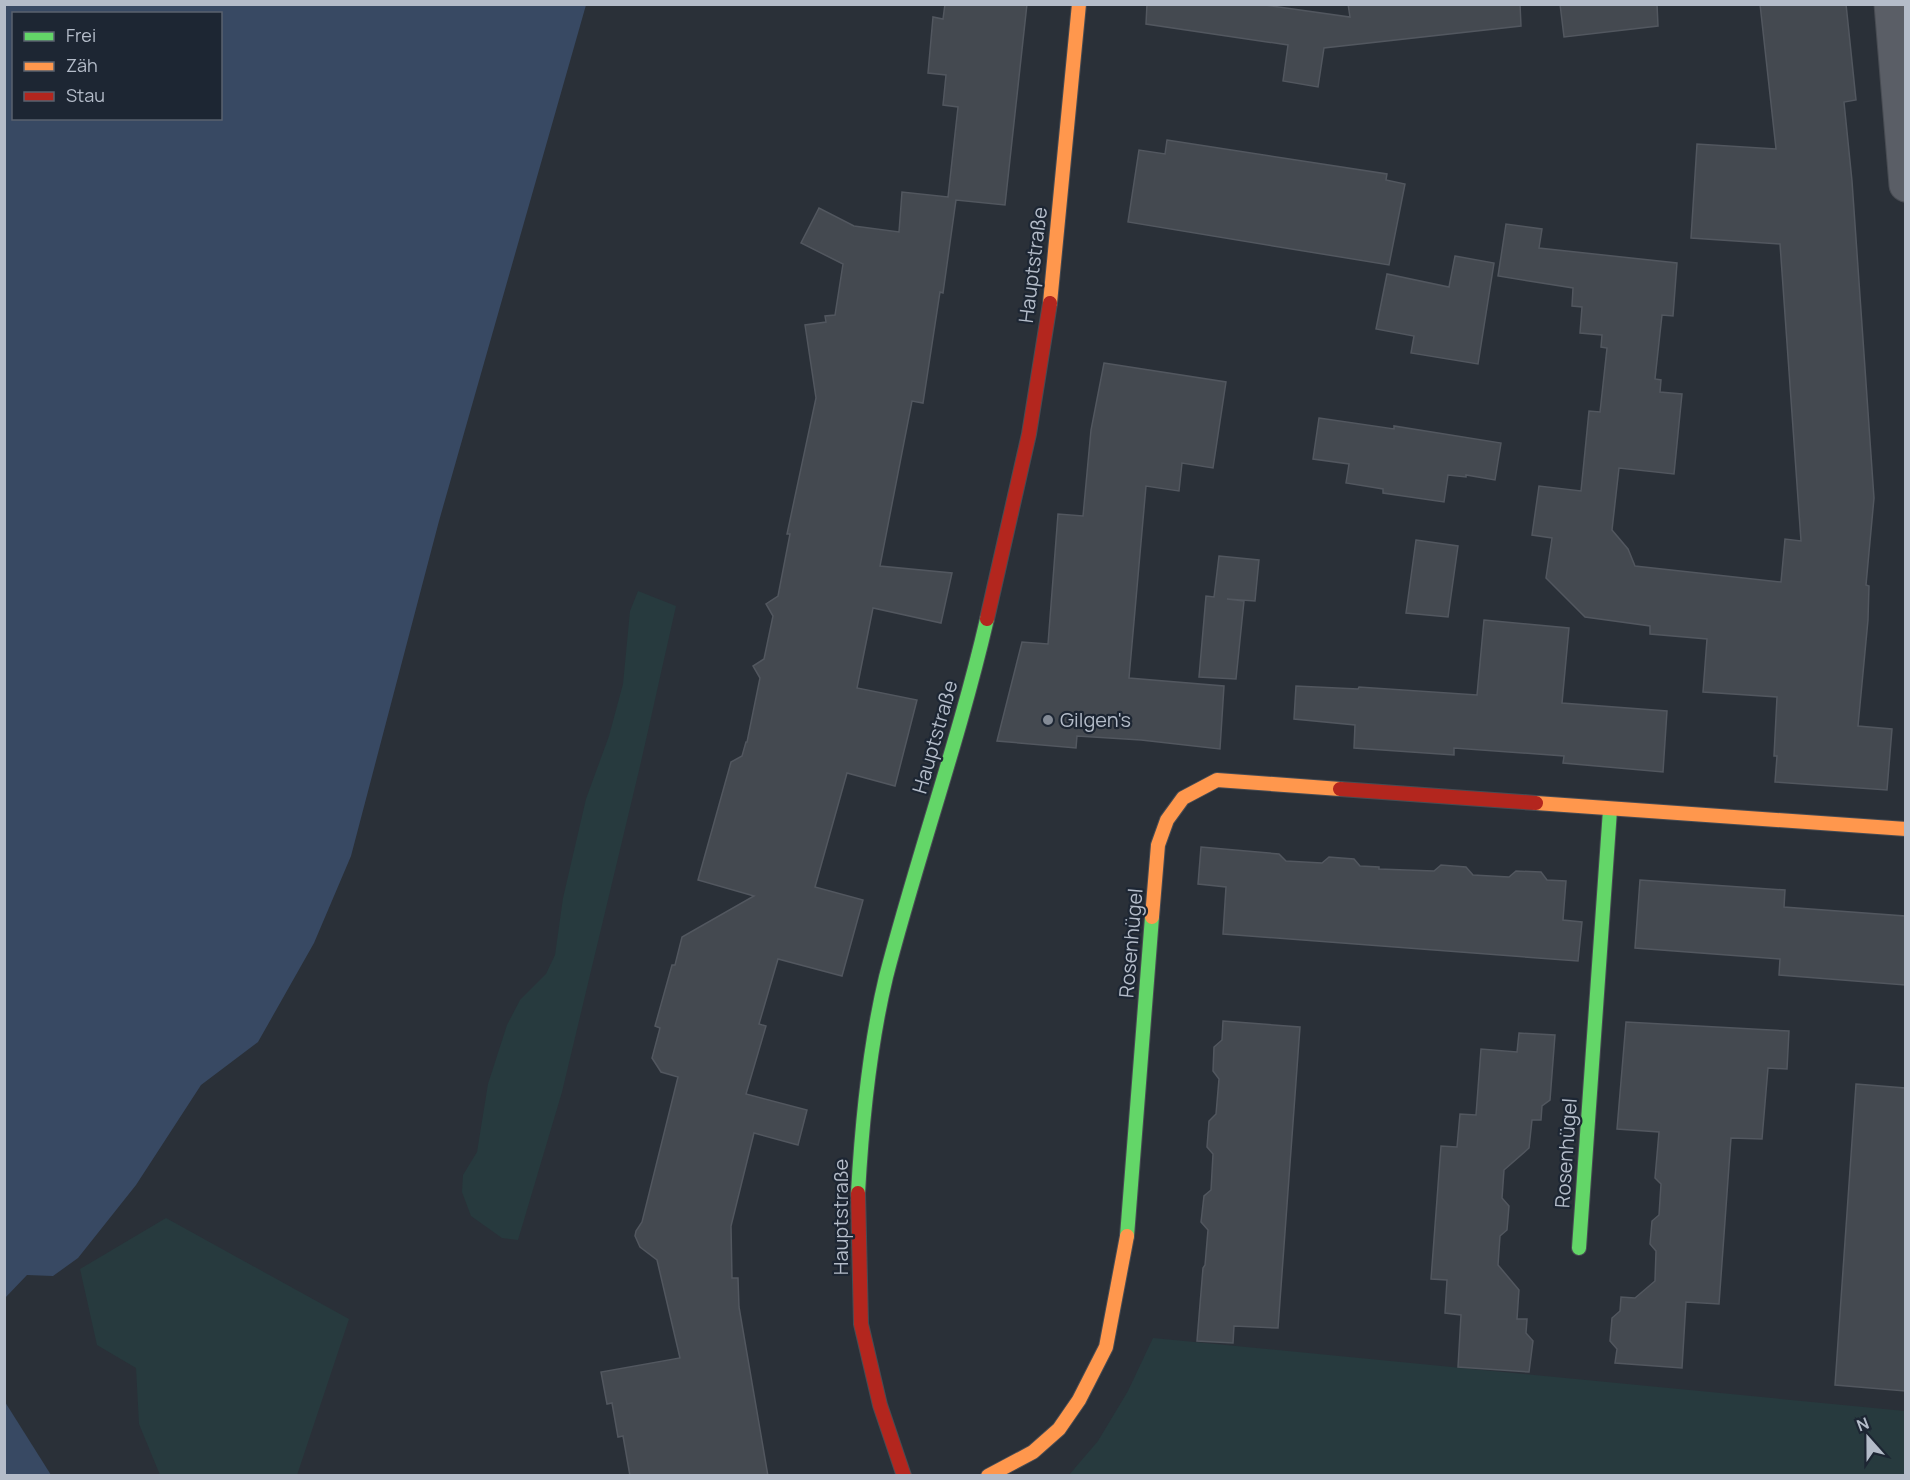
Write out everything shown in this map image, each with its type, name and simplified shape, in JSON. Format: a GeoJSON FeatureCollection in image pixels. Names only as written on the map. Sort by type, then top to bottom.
{"type":"FeatureCollection","features":[{"type":"Feature","properties":{"kind":"street","name":"Hauptstraße"},"geometry":{"type":"LineString","coordinates":[[904,1476],[880,1405],[861,1324],[858,1204],[867,1081],[886,979],[983,639],[1029,434],[1050,303],[1079,4]]}},
{"type":"Feature","properties":{"kind":"street"},"geometry":{"type":"LineString","coordinates":[[1891,4],[1905,185]]}},
{"type":"Feature","properties":{"kind":"street","name":"Rosenhügel"},"geometry":{"type":"LineString","coordinates":[[988,1476],[1033,1452],[1059,1429],[1079,1400],[1106,1347],[1127,1236],[1158,845],[1167,820],[1184,798],[1217,780],[1905,830]]}},
{"type":"Feature","properties":{"kind":"street","name":"Rosenhügel"},"geometry":{"type":"LineString","coordinates":[[1579,1248],[1610,810]]}},
{"type":"Feature","properties":{"kind":"green space"},"geometry":{"type":"Polygon","coordinates":[[[638,591],[676,606],[562,1092],[518,1240],[502,1238],[471,1216],[462,1192],[463,1175],[477,1152],[488,1084],[507,1025],[520,1000],[546,974],[555,955],[563,898],[586,799],[609,736],[623,684],[630,611],[638,591]]]}},
{"type":"Feature","properties":{"kind":"green space"},"geometry":{"type":"Polygon","coordinates":[[[166,1218],[349,1319],[297,1475],[160,1475],[139,1424],[136,1368],[97,1345],[80,1269],[166,1218]]]}},
{"type":"Feature","properties":{"kind":"green space"},"geometry":{"type":"Polygon","coordinates":[[[1153,1338],[1905,1411],[1905,1475],[1069,1475],[1098,1441],[1128,1391],[1153,1338]]]}},
{"type":"Feature","properties":{"kind":"water"},"geometry":{"type":"Polygon","coordinates":[[[5,4],[586,5],[439,521],[351,856],[314,943],[258,1042],[201,1085],[136,1185],[78,1258],[53,1276],[27,1275],[5,1298],[5,4]]]}},
{"type":"Feature","properties":{"kind":"water"},"geometry":{"type":"Polygon","coordinates":[[[5,1402],[51,1475],[5,1475],[5,1402]]]}},
{"type":"Feature","properties":{"kind":"building"},"geometry":{"type":"Polygon","coordinates":[[[945,4],[1027,4],[1005,205],[956,200],[943,293],[940,292],[923,403],[912,401],[880,566],[952,573],[941,623],[873,608],[857,688],[917,700],[895,786],[847,773],[815,887],[863,900],[842,976],[778,959],[759,1024],[766,1026],[746,1094],[807,1110],[798,1145],[754,1133],[731,1226],[732,1278],[738,1278],[739,1307],[768,1476],[630,1476],[623,1436],[618,1437],[612,1403],[607,1404],[601,1372],[680,1358],[657,1260],[640,1247],[635,1236],[642,1222],[678,1077],[661,1072],[652,1058],[660,1028],[655,1026],[682,937],[754,896],[698,880],[731,762],[742,756],[747,742],[760,678],[753,666],[764,659],[773,616],[766,604],[778,596],[790,534],[787,534],[816,398],[805,325],[826,322],[825,316],[835,315],[843,264],[801,243],[819,208],[854,226],[899,232],[902,192],[948,197],[958,107],[943,105],[946,75],[928,73],[933,17],[943,19],[945,4]]]}},
{"type":"Feature","properties":{"kind":"building"},"geometry":{"type":"Polygon","coordinates":[[[1147,4],[1258,4],[1350,17],[1348,4],[1520,4],[1521,26],[1324,48],[1318,87],[1283,81],[1288,45],[1146,24],[1147,4]]]}},
{"type":"Feature","properties":{"kind":"building"},"geometry":{"type":"Polygon","coordinates":[[[1560,4],[1657,4],[1658,26],[1564,37],[1560,4]]]}},
{"type":"Feature","properties":{"kind":"building"},"geometry":{"type":"Polygon","coordinates":[[[1760,4],[1846,4],[1856,100],[1844,102],[1852,181],[1874,498],[1866,585],[1869,586],[1868,620],[1858,726],[1892,729],[1887,790],[1775,782],[1777,697],[1703,692],[1707,639],[1650,634],[1650,626],[1585,617],[1546,578],[1552,538],[1532,535],[1539,486],[1581,491],[1589,411],[1600,412],[1607,348],[1601,347],[1602,335],[1580,333],[1582,307],[1572,306],[1573,288],[1498,276],[1506,224],[1542,229],[1539,248],[1677,263],[1673,316],[1662,315],[1655,379],[1661,380],[1660,392],[1682,394],[1674,474],[1619,468],[1612,530],[1628,549],[1635,566],[1781,582],[1785,539],[1801,541],[1780,244],[1691,238],[1697,144],[1776,149],[1760,4]]]}},
{"type":"Feature","properties":{"kind":"building"},"geometry":{"type":"Polygon","coordinates":[[[1167,140],[1387,174],[1386,180],[1405,184],[1389,265],[1128,222],[1139,150],[1165,154],[1167,140]]]}},
{"type":"Feature","properties":{"kind":"building"},"geometry":{"type":"Polygon","coordinates":[[[1455,256],[1494,263],[1478,364],[1411,353],[1414,336],[1376,329],[1387,274],[1449,287],[1455,256]]]}},
{"type":"Feature","properties":{"kind":"building"},"geometry":{"type":"Polygon","coordinates":[[[1104,363],[1226,382],[1213,468],[1182,463],[1179,491],[1146,486],[1129,678],[1224,686],[1220,749],[1141,740],[1077,736],[1076,748],[997,741],[1022,642],[1048,644],[1058,514],[1083,516],[1091,430],[1104,363]]]}},
{"type":"Feature","properties":{"kind":"building"},"geometry":{"type":"Polygon","coordinates":[[[1319,418],[1394,429],[1394,426],[1501,443],[1495,480],[1466,475],[1466,477],[1448,475],[1444,502],[1383,493],[1383,489],[1346,483],[1349,464],[1313,459],[1319,418]]]}},
{"type":"Feature","properties":{"kind":"building"},"geometry":{"type":"Polygon","coordinates":[[[1416,540],[1458,546],[1448,617],[1406,613],[1416,540]]]}},
{"type":"Feature","properties":{"kind":"building"},"geometry":{"type":"Polygon","coordinates":[[[1219,556],[1259,560],[1255,601],[1227,599],[1244,601],[1236,679],[1199,677],[1206,596],[1214,597],[1219,556]]]}},
{"type":"Feature","properties":{"kind":"building"},"geometry":{"type":"Polygon","coordinates":[[[1484,620],[1569,628],[1562,703],[1667,711],[1663,772],[1563,763],[1564,756],[1454,748],[1454,755],[1354,748],[1355,725],[1294,719],[1296,686],[1358,689],[1359,687],[1477,695],[1484,620]]]}},
{"type":"Feature","properties":{"kind":"building"},"geometry":{"type":"Polygon","coordinates":[[[1201,847],[1279,854],[1286,861],[1322,863],[1329,857],[1354,859],[1360,866],[1379,867],[1379,869],[1434,871],[1441,865],[1466,867],[1473,875],[1509,877],[1516,871],[1541,872],[1547,880],[1566,881],[1563,920],[1582,922],[1578,961],[1223,934],[1226,887],[1198,884],[1201,847]]]}},
{"type":"Feature","properties":{"kind":"building"},"geometry":{"type":"Polygon","coordinates":[[[1640,880],[1785,890],[1784,907],[1905,916],[1905,985],[1779,975],[1780,959],[1635,948],[1640,880]]]}},
{"type":"Feature","properties":{"kind":"building"},"geometry":{"type":"Polygon","coordinates":[[[1223,1021],[1300,1027],[1278,1328],[1234,1326],[1233,1343],[1197,1341],[1208,1230],[1201,1222],[1204,1196],[1211,1190],[1213,1154],[1207,1147],[1209,1121],[1216,1114],[1219,1079],[1213,1071],[1214,1047],[1222,1040],[1223,1021]]]}},
{"type":"Feature","properties":{"kind":"building"},"geometry":{"type":"Polygon","coordinates":[[[1626,1022],[1789,1031],[1787,1069],[1768,1068],[1762,1139],[1731,1138],[1719,1304],[1686,1302],[1682,1368],[1615,1363],[1617,1349],[1610,1341],[1612,1318],[1620,1311],[1621,1297],[1635,1298],[1655,1281],[1656,1251],[1650,1244],[1652,1221],[1659,1215],[1661,1184],[1655,1178],[1659,1132],[1617,1129],[1626,1022]]]}},
{"type":"Feature","properties":{"kind":"building"},"geometry":{"type":"Polygon","coordinates":[[[1519,1033],[1555,1035],[1550,1100],[1542,1106],[1541,1120],[1532,1120],[1529,1148],[1504,1170],[1502,1198],[1509,1206],[1507,1230],[1500,1236],[1498,1265],[1519,1290],[1517,1319],[1527,1319],[1526,1333],[1533,1341],[1529,1372],[1458,1367],[1461,1315],[1445,1313],[1447,1280],[1431,1279],[1441,1146],[1457,1147],[1460,1114],[1476,1115],[1481,1049],[1517,1052],[1519,1033]]]}},
{"type":"Feature","properties":{"kind":"building"},"geometry":{"type":"Polygon","coordinates":[[[1856,1084],[1905,1088],[1905,1391],[1835,1385],[1856,1084]]]}},
{"type":"Feature","properties":{"kind":"traffic: fast"},"geometry":{"type":"LineString","coordinates":[[858,1193],[867,1085],[886,977],[964,709],[987,619]]}},
{"type":"Feature","properties":{"kind":"traffic: fast"},"geometry":{"type":"LineString","coordinates":[[1579,1248],[1610,810]]}},
{"type":"Feature","properties":{"kind":"traffic: fast"},"geometry":{"type":"LineString","coordinates":[[1127,1236],[1152,917]]}},
{"type":"Feature","properties":{"kind":"traffic: slow"},"geometry":{"type":"LineString","coordinates":[[1050,303],[1079,4]]}},
{"type":"Feature","properties":{"kind":"traffic: slow"},"geometry":{"type":"LineString","coordinates":[[1152,917],[1158,845],[1167,820],[1183,798],[1217,780],[1340,789]]}},
{"type":"Feature","properties":{"kind":"traffic: slow"},"geometry":{"type":"LineString","coordinates":[[1536,803],[1906,829]]}},
{"type":"Feature","properties":{"kind":"traffic: slow"},"geometry":{"type":"LineString","coordinates":[[988,1476],[1033,1452],[1059,1429],[1079,1400],[1106,1347],[1127,1236]]}},
{"type":"Feature","properties":{"kind":"traffic: jam"},"geometry":{"type":"LineString","coordinates":[[987,619],[1029,434],[1050,303]]}},
{"type":"Feature","properties":{"kind":"traffic: jam"},"geometry":{"type":"LineString","coordinates":[[1340,789],[1536,803]]}},
{"type":"Feature","properties":{"kind":"traffic: jam"},"geometry":{"type":"LineString","coordinates":[[858,1193],[861,1324],[880,1405],[904,1476]]}},
{"type":"Feature","properties":{"kind":"place","name":"Gilgen's"},"geometry":{"type":"Point","coordinates":[1048,720]}}]}
